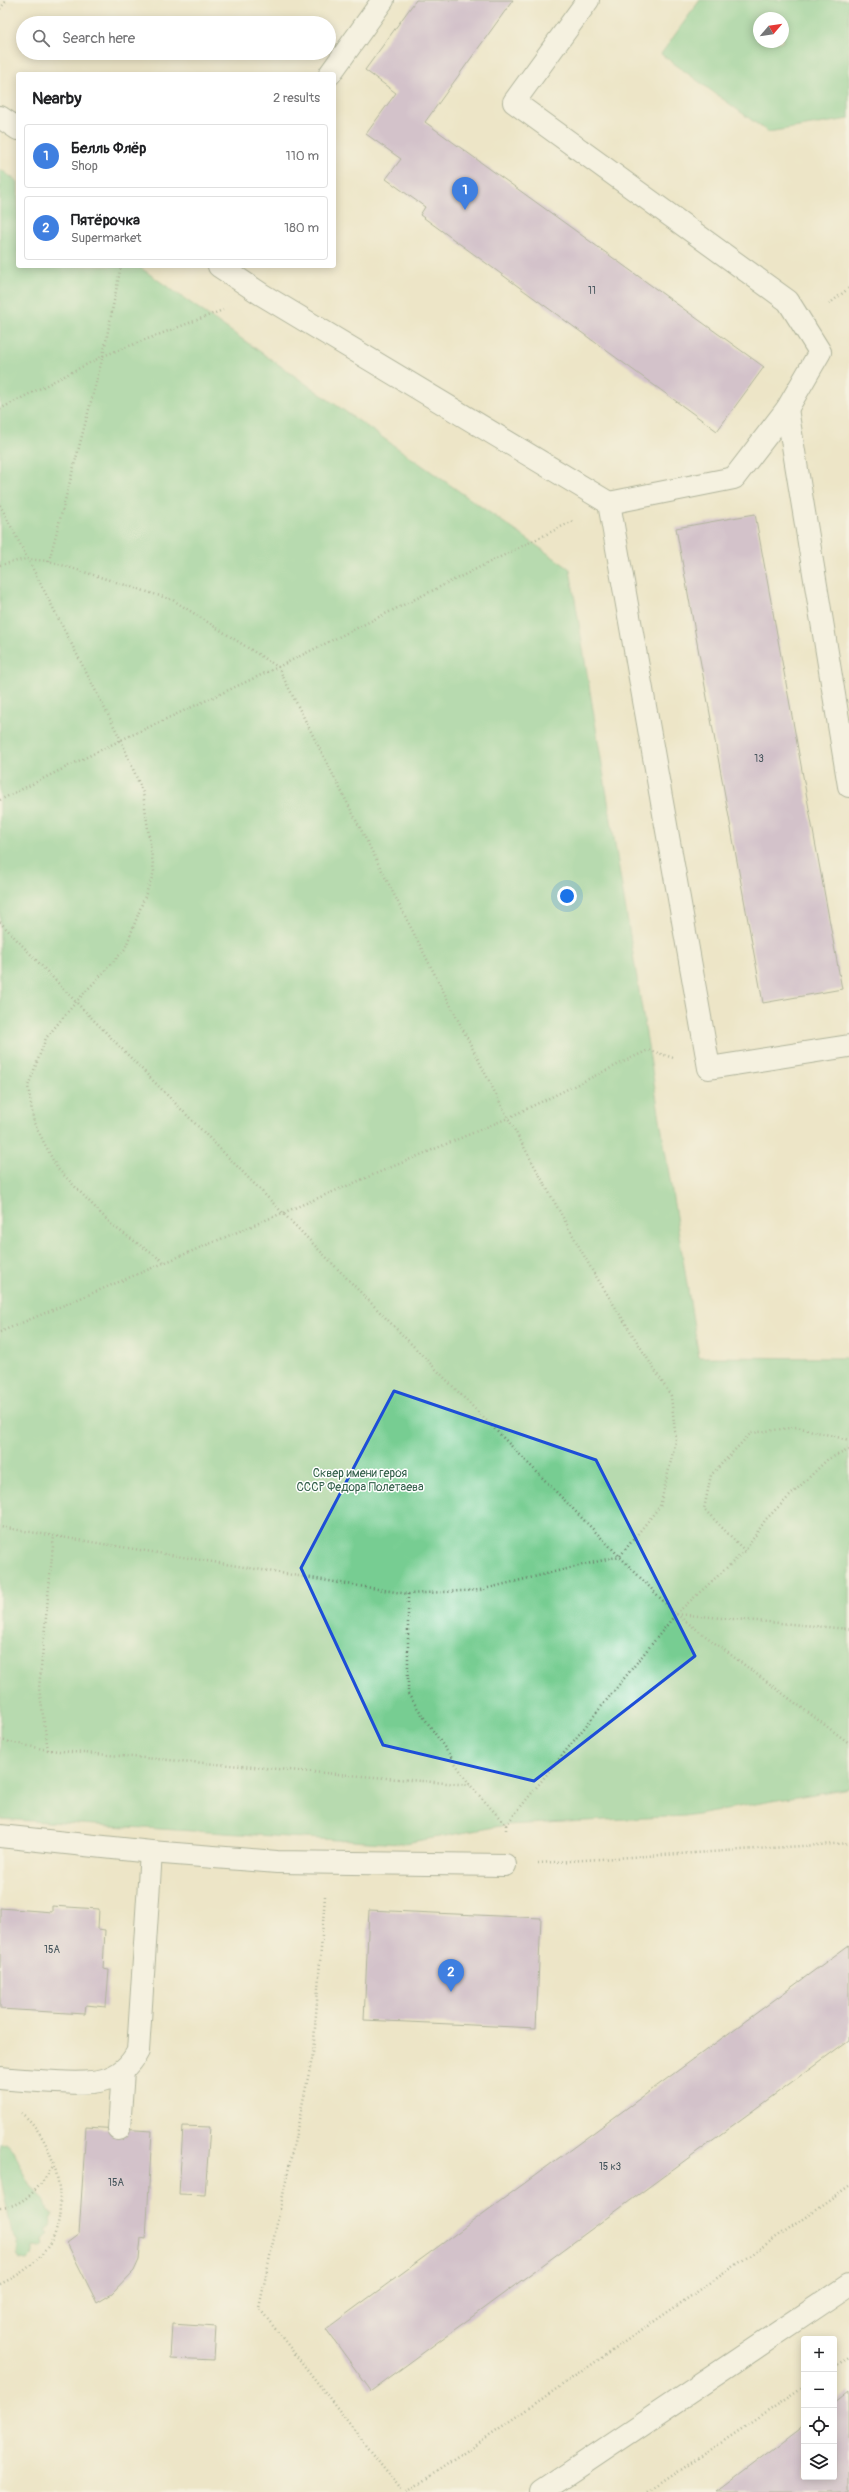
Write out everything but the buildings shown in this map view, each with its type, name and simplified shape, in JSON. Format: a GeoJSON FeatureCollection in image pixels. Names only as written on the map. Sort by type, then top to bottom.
{"type":"FeatureCollection","features":[{"type":"Feature","properties":{"kind":"lane"},"geometry":{"type":"LineString","coordinates":[[331,72],[383,0]]}},
{"type":"Feature","properties":{"kind":"lane"},"geometry":{"type":"LineString","coordinates":[[222,268],[261,294],[609,503],[734,478],[787,409],[820,352],[788,301],[514,102],[588,0]]}},
{"type":"Feature","properties":{"kind":"lane"},"geometry":{"type":"LineString","coordinates":[[0,117],[16,128]]}},
{"type":"Feature","properties":{"kind":"lane"},"geometry":{"type":"LineString","coordinates":[[787,409],[849,786]]}},
{"type":"Feature","properties":{"kind":"lane"},"geometry":{"type":"LineString","coordinates":[[609,503],[709,1068],[849,1046]]}},
{"type":"Feature","properties":{"kind":"lane"},"geometry":{"type":"LineString","coordinates":[[0,1836],[151,1852],[277,1862],[505,1865]]}},
{"type":"Feature","properties":{"kind":"lane"},"geometry":{"type":"LineString","coordinates":[[0,2078],[89,2084],[106,2081],[123,2071],[138,2051],[151,1852]]}},
{"type":"Feature","properties":{"kind":"lane"},"geometry":{"type":"LineString","coordinates":[[119,2129],[123,2071]]}},
{"type":"Feature","properties":{"kind":"lane"},"geometry":{"type":"LineString","coordinates":[[541,2492],[849,2285]]}},
{"type":"Feature","properties":{"kind":"path"},"geometry":{"type":"LineString","coordinates":[[0,10],[7,0]]}},
{"type":"Feature","properties":{"kind":"path"},"geometry":{"type":"LineString","coordinates":[[49,561],[103,356],[121,268]]}},
{"type":"Feature","properties":{"kind":"path"},"geometry":{"type":"LineString","coordinates":[[0,409],[103,356],[261,294]]}},
{"type":"Feature","properties":{"kind":"path"},"geometry":{"type":"LineString","coordinates":[[0,800],[121,740],[278,667],[609,503]]}},
{"type":"Feature","properties":{"kind":"path"},"geometry":{"type":"LineString","coordinates":[[0,505],[26,559],[121,740],[143,793],[154,872],[125,949],[76,1002],[46,1038],[28,1086],[34,1123],[57,1168],[113,1226],[165,1263]]}},
{"type":"Feature","properties":{"kind":"path"},"geometry":{"type":"LineString","coordinates":[[0,565],[26,559],[49,561],[173,600],[278,667],[508,1118],[592,1270],[671,1396],[676,1440],[660,1506],[620,1556],[480,1590],[408,1594],[0,1527]]}},
{"type":"Feature","properties":{"kind":"path"},"geometry":{"type":"LineString","coordinates":[[0,922],[76,1002],[676,1614],[849,1743]]}},
{"type":"Feature","properties":{"kind":"path"},"geometry":{"type":"LineString","coordinates":[[0,1332],[508,1118],[648,1050],[709,1068]]}},
{"type":"Feature","properties":{"kind":"path"},"geometry":{"type":"LineString","coordinates":[[745,1551],[704,1509],[711,1476],[731,1454],[751,1433],[797,1428],[849,1440]]}},
{"type":"Feature","properties":{"kind":"path"},"geometry":{"type":"LineString","coordinates":[[849,1450],[828,1458],[766,1519],[745,1551],[676,1614],[506,1825],[505,1865],[849,1843]]}},
{"type":"Feature","properties":{"kind":"path"},"geometry":{"type":"LineString","coordinates":[[48,1750],[39,1688],[54,1536]]}},
{"type":"Feature","properties":{"kind":"path"},"geometry":{"type":"LineString","coordinates":[[408,1594],[408,1694],[470,1785],[506,1825]]}},
{"type":"Feature","properties":{"kind":"path"},"geometry":{"type":"LineString","coordinates":[[676,1614],[849,1629]]}},
{"type":"Feature","properties":{"kind":"path"},"geometry":{"type":"LineString","coordinates":[[0,1740],[48,1750],[470,1785]]}},
{"type":"Feature","properties":{"kind":"path"},"geometry":{"type":"LineString","coordinates":[[327,1862],[313,2054],[259,2308],[403,2492]]}},
{"type":"Feature","properties":{"kind":"path"},"geometry":{"type":"LineString","coordinates":[[0,2284],[33,2263],[46,2249],[55,2233],[60,2210],[54,2166],[41,2133],[31,2121],[18,2112]]}},
{"type":"Feature","properties":{"kind":"path"},"geometry":{"type":"LineString","coordinates":[[0,2208],[23,2200],[32,2193],[46,2179],[54,2166]]}},
{"type":"Feature","properties":{"kind":"path"},"geometry":{"type":"LineString","coordinates":[[407,2492],[849,2188]]}},
{"type":"Feature","properties":{"kind":"path"},"geometry":{"type":"LineString","coordinates":[[837,2365],[849,2357]]}},
{"type":"Feature","properties":{"kind":"path"},"geometry":{"type":"LineString","coordinates":[[648,2492],[801,2389]]}},
{"type":"Feature","properties":{"kind":"highlighted area"},"geometry":{"type":"Polygon","coordinates":[[[394,1391],[596,1460],[695,1656],[534,1781],[383,1745],[301,1568],[394,1391]]]}},
{"type":"Feature","properties":{"kind":"green space"},"geometry":{"type":"Polygon","coordinates":[[[700,0],[849,0],[849,119],[768,132],[661,54],[700,0]]]}},
{"type":"Feature","properties":{"kind":"green space","name":"Сквер имени героя СССР Федора Полетаева"},"geometry":{"type":"Polygon","coordinates":[[[0,169],[16,181],[16,268],[141,268],[570,569],[699,1357],[849,1358],[849,1788],[685,1816],[506,1825],[400,1844],[0,1819],[0,169]]]}},
{"type":"Feature","properties":{"kind":"green space"},"geometry":{"type":"Polygon","coordinates":[[[6,2143],[14,2150],[32,2187],[45,2202],[48,2212],[53,2214],[50,2220],[52,2225],[46,2230],[49,2233],[42,2239],[43,2245],[40,2248],[33,2247],[33,2254],[27,2260],[20,2259],[17,2254],[18,2242],[12,2233],[0,2175],[0,2144],[6,2143]]]}},
{"type":"Feature","properties":{"kind":"place","name":"Белль Флёр"},"geometry":{"type":"Point","coordinates":[465,210]}},
{"type":"Feature","properties":{"kind":"place","name":"Пятёрочка"},"geometry":{"type":"Point","coordinates":[451,1992]}}]}
